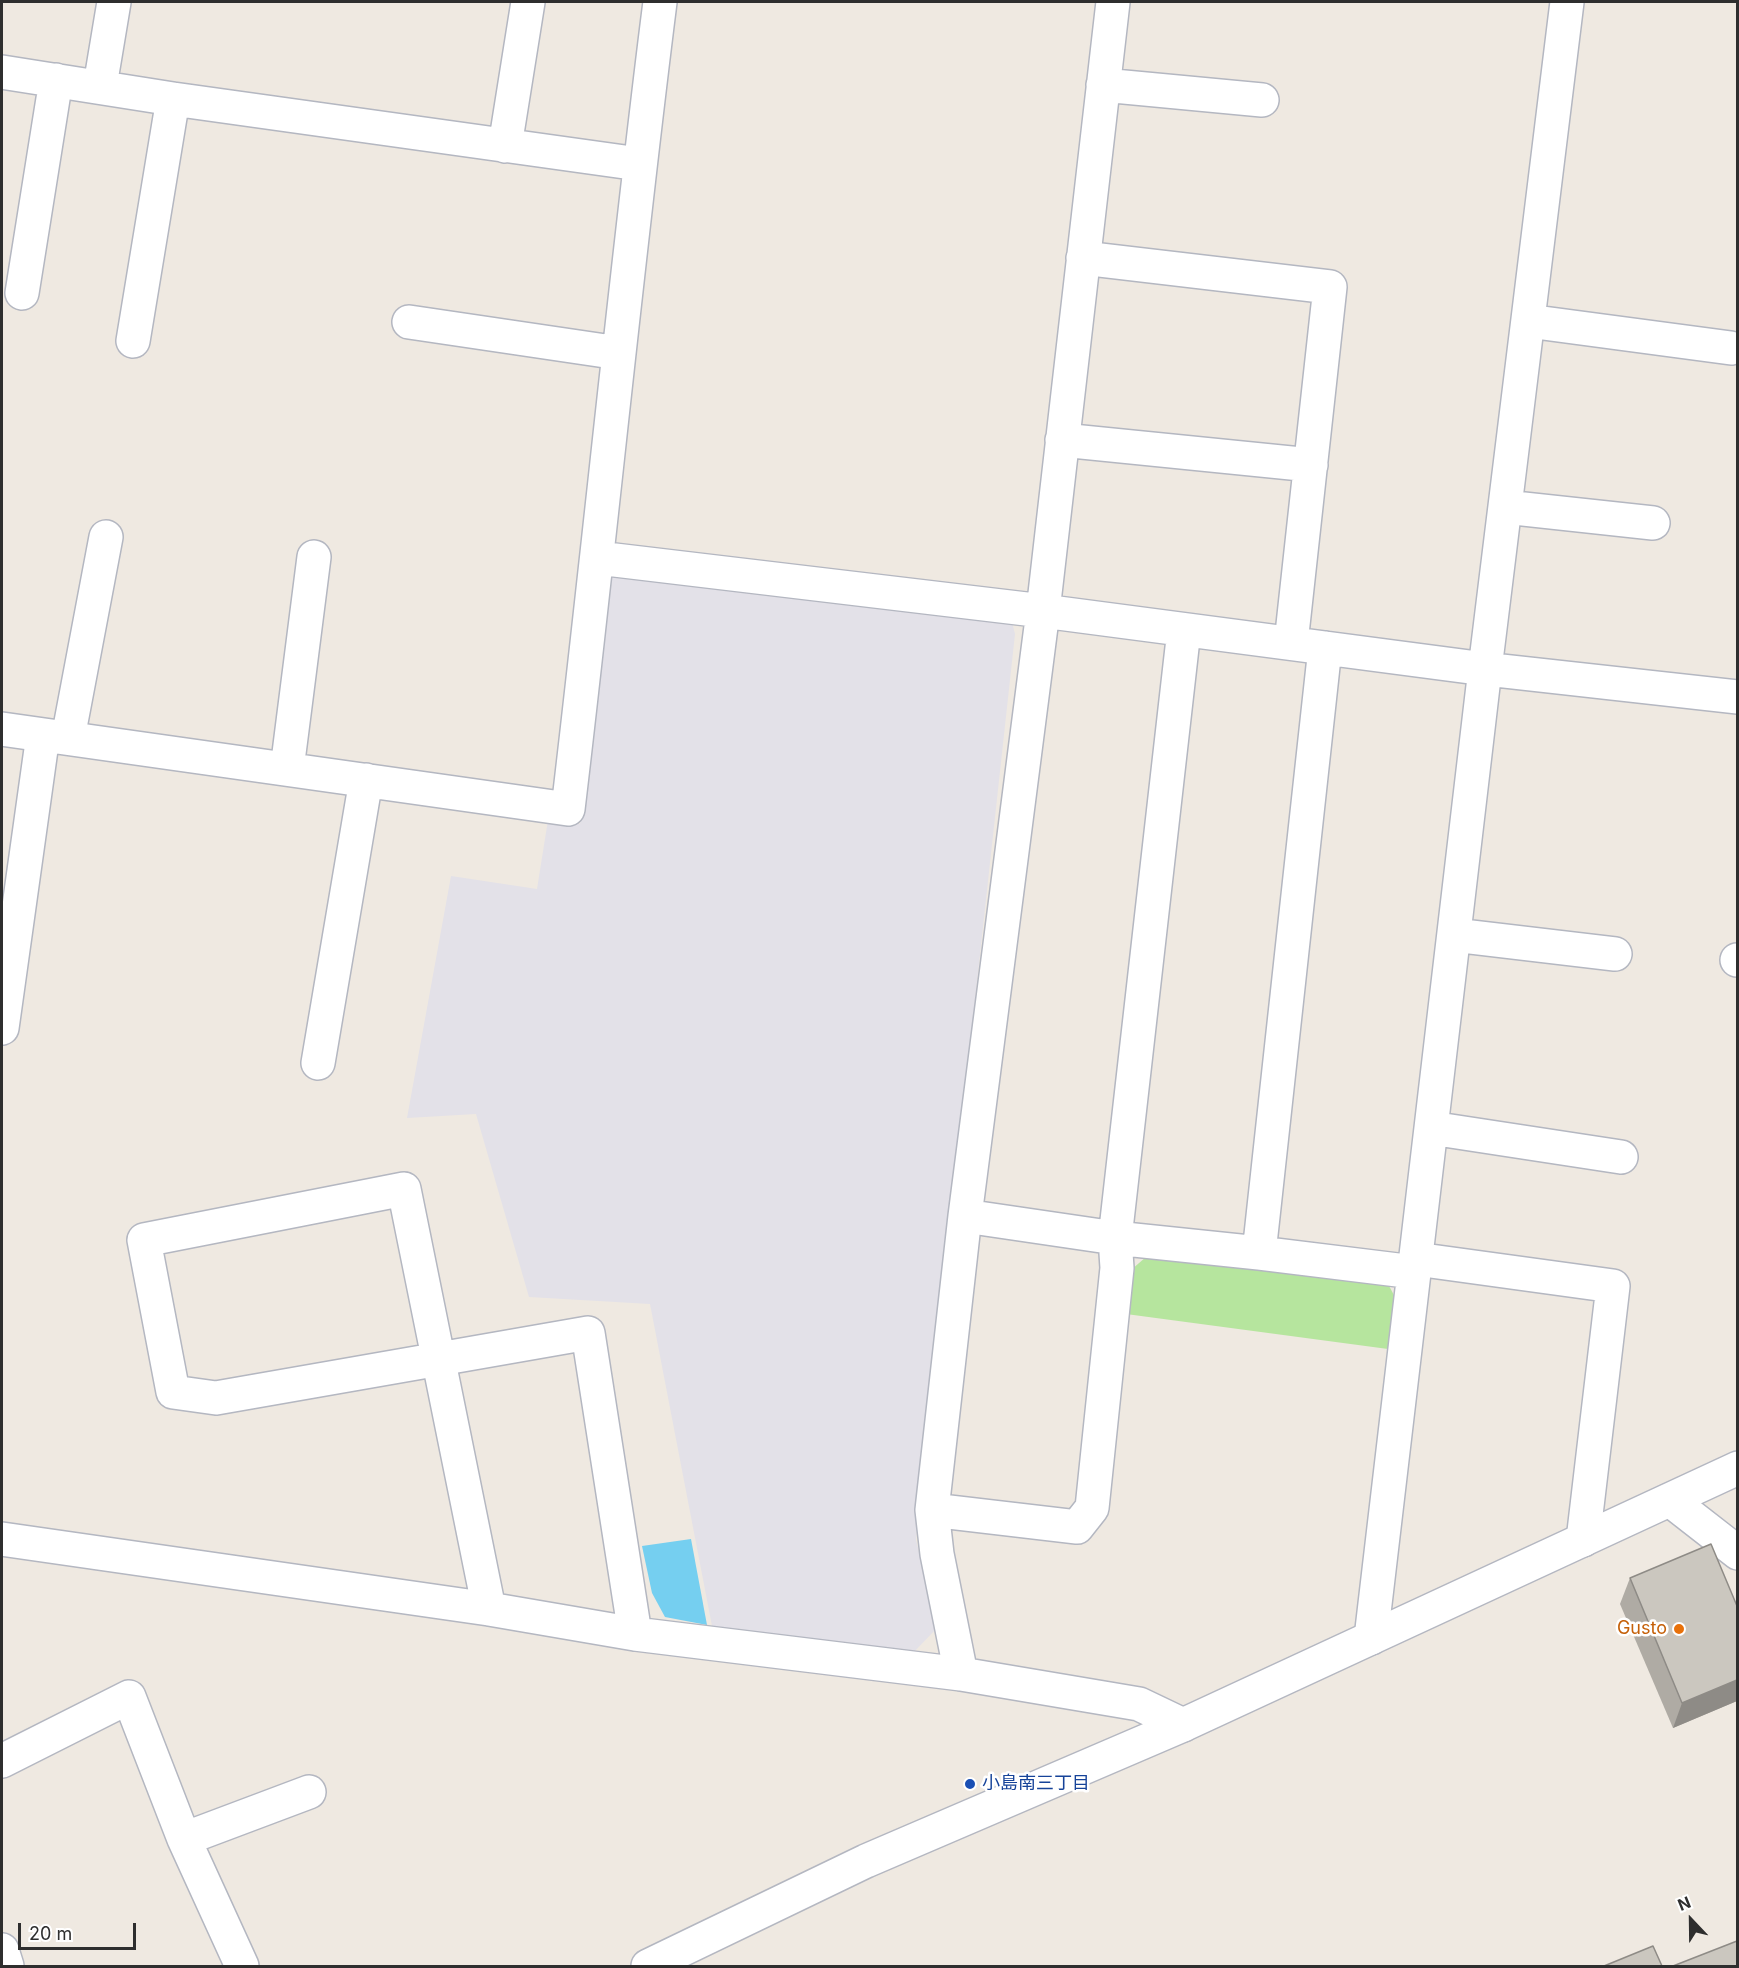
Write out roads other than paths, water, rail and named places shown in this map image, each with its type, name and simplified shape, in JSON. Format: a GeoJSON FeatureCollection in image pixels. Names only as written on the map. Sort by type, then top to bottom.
{"type":"FeatureCollection","features":[{"type":"Feature","properties":{"kind":"street"},"geometry":{"type":"LineString","coordinates":[[100,86],[114,2]]}},
{"type":"Feature","properties":{"kind":"street"},"geometry":{"type":"LineString","coordinates":[[505,146],[528,2]]}},
{"type":"Feature","properties":{"kind":"street"},"geometry":{"type":"LineString","coordinates":[[2,729],[568,809],[598,558],[639,164],[660,2]]}},
{"type":"Feature","properties":{"kind":"street"},"geometry":{"type":"LineString","coordinates":[[961,1674],[937,1554],[932,1510],[965,1216],[1043,611],[1113,2]]}},
{"type":"Feature","properties":{"kind":"street"},"geometry":{"type":"LineString","coordinates":[[1371,1638],[1485,669],[1567,2]]}},
{"type":"Feature","properties":{"kind":"street"},"geometry":{"type":"LineString","coordinates":[[2,72],[173,99],[639,164]]}},
{"type":"Feature","properties":{"kind":"street"},"geometry":{"type":"LineString","coordinates":[[22,293],[56,80]]}},
{"type":"Feature","properties":{"kind":"street"},"geometry":{"type":"LineString","coordinates":[[1103,85],[1263,100]]}},
{"type":"Feature","properties":{"kind":"street"},"geometry":{"type":"LineString","coordinates":[[133,341],[173,99]]}},
{"type":"Feature","properties":{"kind":"street"},"geometry":{"type":"LineString","coordinates":[[1083,258],[1330,287],[1291,643]]}},
{"type":"Feature","properties":{"kind":"street"},"geometry":{"type":"LineString","coordinates":[[1528,321],[1731,348]]}},
{"type":"Feature","properties":{"kind":"street"},"geometry":{"type":"LineString","coordinates":[[409,322],[619,353]]}},
{"type":"Feature","properties":{"kind":"street"},"geometry":{"type":"LineString","coordinates":[[1062,440],[1311,465]]}},
{"type":"Feature","properties":{"kind":"street"},"geometry":{"type":"LineString","coordinates":[[1505,507],[1653,522]]}},
{"type":"Feature","properties":{"kind":"street"},"geometry":{"type":"LineString","coordinates":[[2,1028],[55,737],[106,537]]}},
{"type":"Feature","properties":{"kind":"street"},"geometry":{"type":"LineString","coordinates":[[287,769],[314,557]]}},
{"type":"Feature","properties":{"kind":"street"},"geometry":{"type":"LineString","coordinates":[[598,558],[1043,611],[1485,669],[1737,697]]}},
{"type":"Feature","properties":{"kind":"street"},"geometry":{"type":"LineString","coordinates":[[932,1510],[1077,1527],[1092,1508],[1117,1268],[1115,1238],[1184,630]]}},
{"type":"Feature","properties":{"kind":"street"},"geometry":{"type":"LineString","coordinates":[[1259,1253],[1325,648]]}},
{"type":"Feature","properties":{"kind":"street"},"geometry":{"type":"LineString","coordinates":[[318,1063],[366,780]]}},
{"type":"Feature","properties":{"kind":"street"},"geometry":{"type":"LineString","coordinates":[[1454,935],[1615,954]]}},
{"type":"Feature","properties":{"kind":"street"},"geometry":{"type":"LineString","coordinates":[[1431,1128],[1621,1157]]}},
{"type":"Feature","properties":{"kind":"street"},"geometry":{"type":"LineString","coordinates":[[489,1609],[438,1358],[404,1189],[144,1240],[173,1392],[216,1398],[438,1358],[588,1333],[635,1634]]}},
{"type":"Feature","properties":{"kind":"street"},"geometry":{"type":"LineString","coordinates":[[965,1216],[1115,1238],[1259,1253],[1415,1265],[1612,1286],[1583,1540]]}},
{"type":"Feature","properties":{"kind":"street"},"geometry":{"type":"LineString","coordinates":[[648,1966],[866,1861],[1183,1725],[1737,1468]]}},
{"type":"Feature","properties":{"kind":"street"},"geometry":{"type":"LineString","coordinates":[[1670,1500],[1737,1553]]}},
{"type":"Feature","properties":{"kind":"street"},"geometry":{"type":"LineString","coordinates":[[2,1539],[489,1609],[635,1634],[961,1674],[1138,1704],[1183,1725]]}},
{"type":"Feature","properties":{"kind":"street"},"geometry":{"type":"LineString","coordinates":[[2,1761],[129,1697],[184,1839],[242,1966]]}},
{"type":"Feature","properties":{"kind":"street"},"geometry":{"type":"LineString","coordinates":[[184,1839],[309,1792]]}},
{"type":"Feature","properties":{"kind":"street"},"geometry":{"type":"LineString","coordinates":[[2,1950],[7,1966]]}},
{"type":"Feature","properties":{"kind":"water"},"geometry":{"type":"Polygon","coordinates":[[[691,1539],[707,1625],[665,1617],[652,1593],[642,1546],[691,1539]]]}},
{"type":"Feature","properties":{"kind":"place","name":"Gusto"},"geometry":{"type":"Point","coordinates":[1679,1629]}},
{"type":"Feature","properties":{"kind":"place","name":"小島南三丁目"},"geometry":{"type":"Point","coordinates":[970,1784]}}]}
